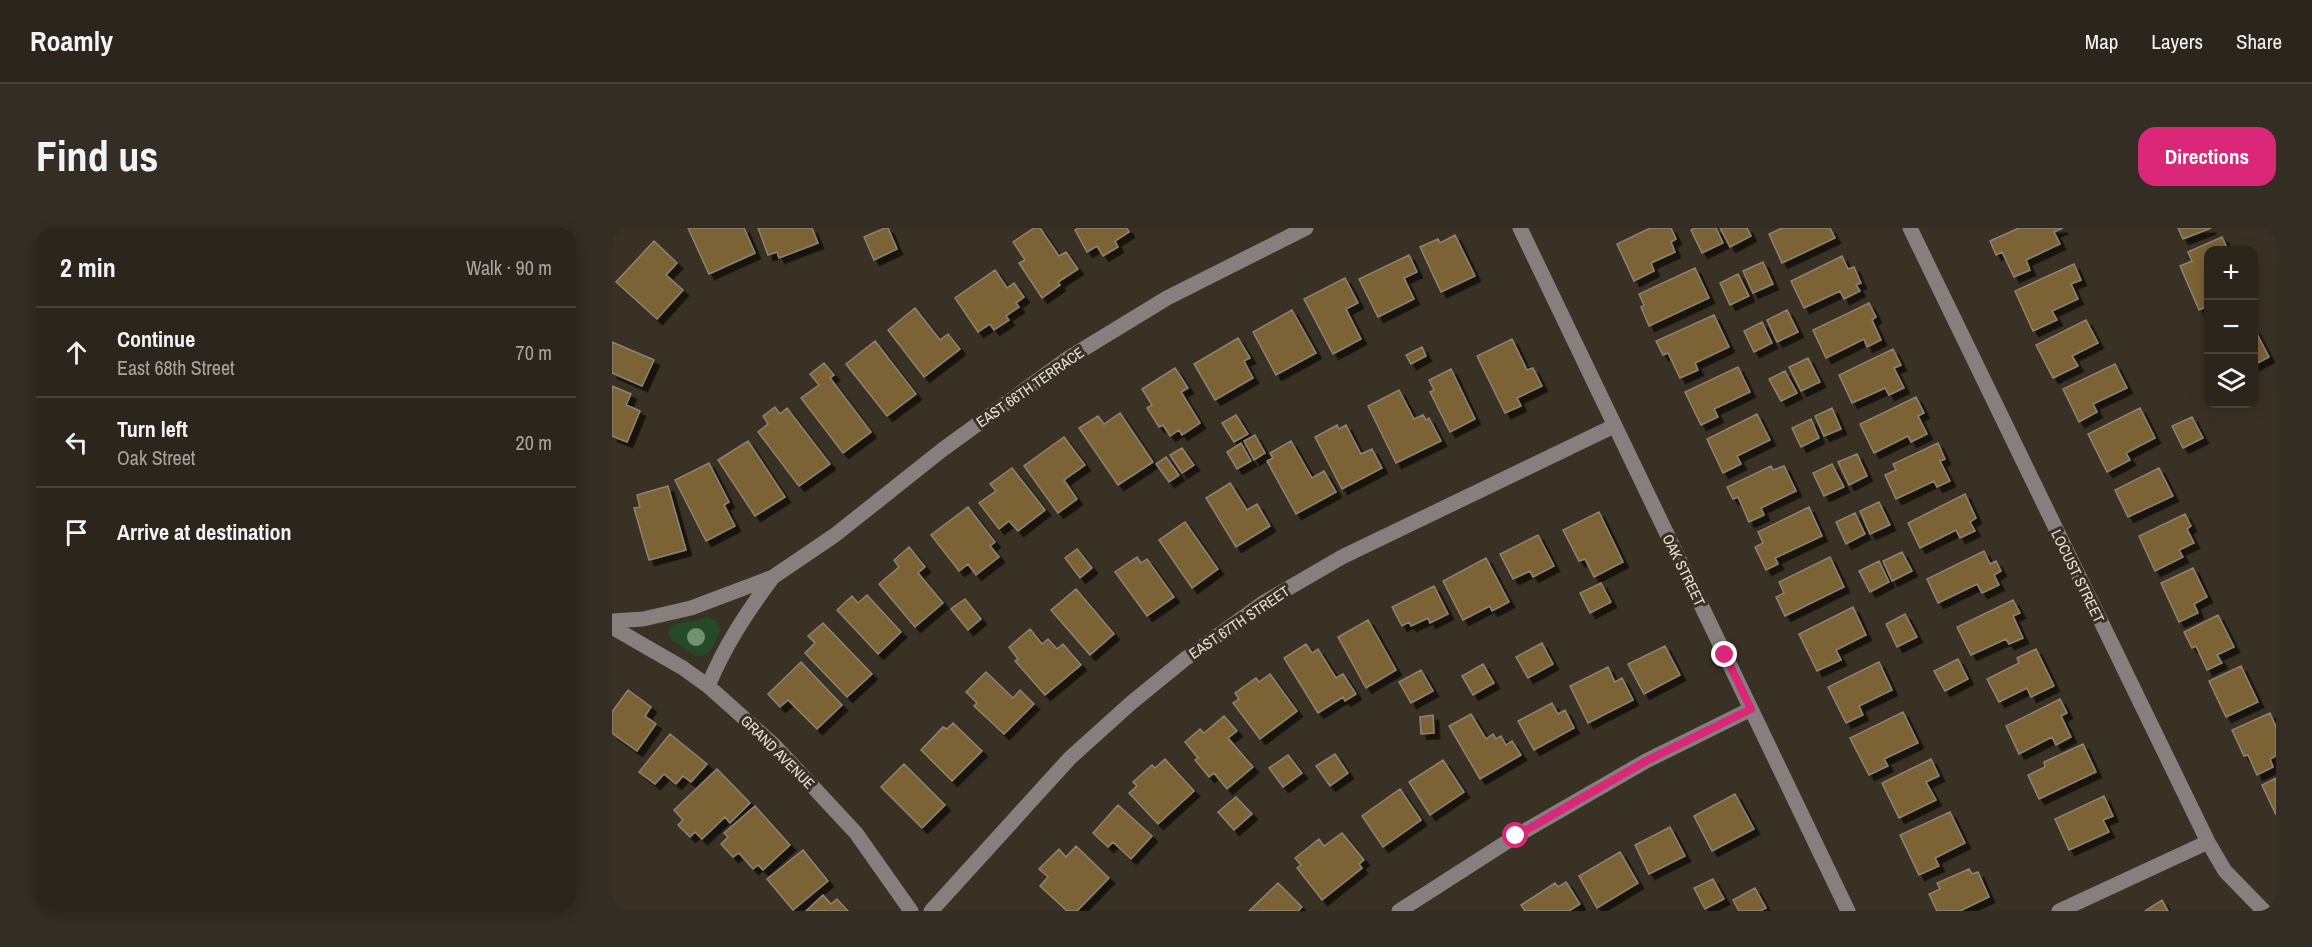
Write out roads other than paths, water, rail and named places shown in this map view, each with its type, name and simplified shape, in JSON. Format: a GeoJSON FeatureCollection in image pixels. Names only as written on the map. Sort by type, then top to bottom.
{"type":"FeatureCollection","features":[{"type":"Feature","properties":{"kind":"street","name":"EAST 66TH TERRACE"},"geometry":{"type":"LineString","coordinates":[[612,621],[644,619],[692,608],[773,577],[835,535],[942,450],[1067,359],[1167,298],[1306,228]]}},
{"type":"Feature","properties":{"kind":"street","name":"OAK STREET"},"geometry":{"type":"LineString","coordinates":[[1520,228],[1848,911]]}},
{"type":"Feature","properties":{"kind":"street","name":"LOCUST STREET"},"geometry":{"type":"LineString","coordinates":[[1910,228],[2208,842],[2225,872],[2264,911]]}},
{"type":"Feature","properties":{"kind":"street","name":"EAST 67TH STREET"},"geometry":{"type":"LineString","coordinates":[[931,911],[1070,758],[1131,703],[1185,659],[1254,609],[1342,557],[1614,426]]}},
{"type":"Feature","properties":{"kind":"street","name":"EAST 66TH TERRACE"},"geometry":{"type":"LineString","coordinates":[[708,686],[718,661],[741,620],[773,577]]}},
{"type":"Feature","properties":{"kind":"street","name":"GRAND AVENUE"},"geometry":{"type":"LineString","coordinates":[[612,627],[683,668],[708,686],[774,745],[856,833],[911,911]]}},
{"type":"Feature","properties":{"kind":"street"},"geometry":{"type":"LineString","coordinates":[[1399,911],[1516,836],[1586,795],[1646,761],[1751,709]]}},
{"type":"Feature","properties":{"kind":"street"},"geometry":{"type":"LineString","coordinates":[[2059,911],[2208,842]]}}]}
